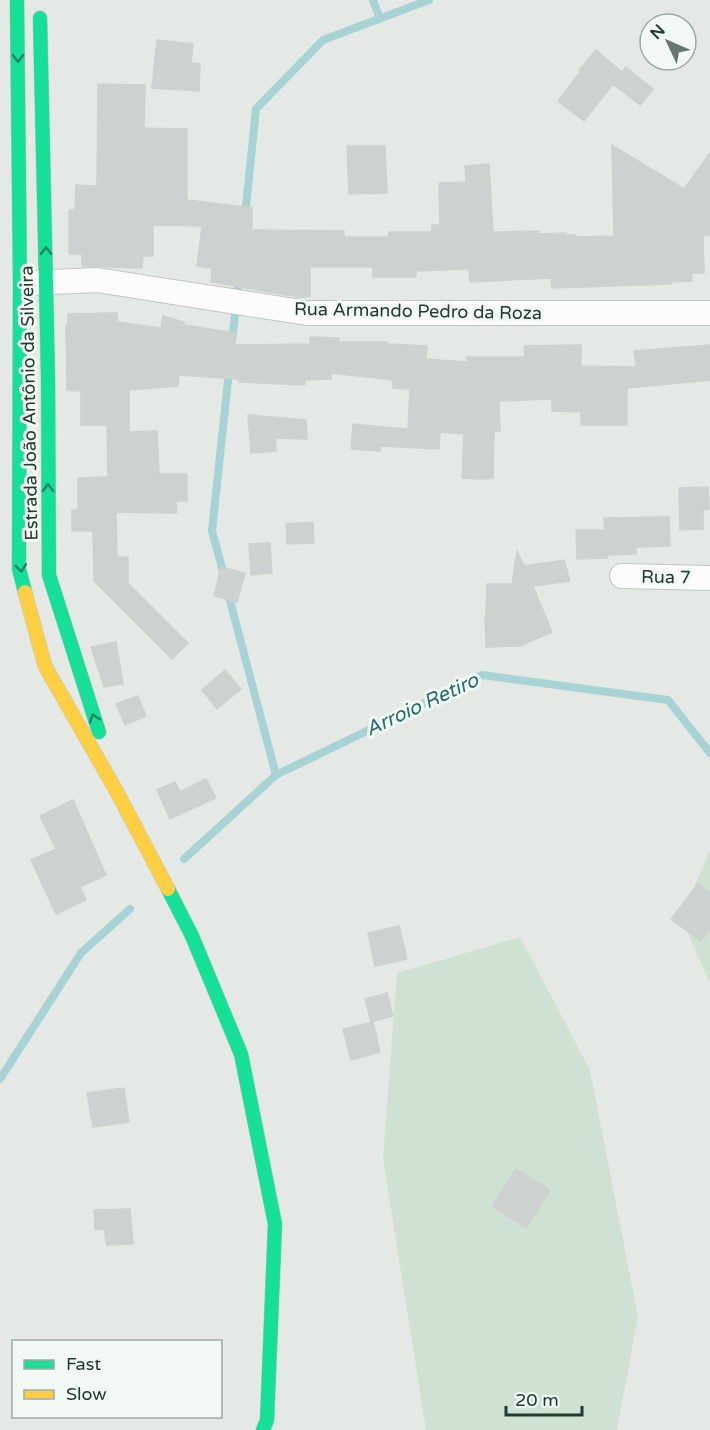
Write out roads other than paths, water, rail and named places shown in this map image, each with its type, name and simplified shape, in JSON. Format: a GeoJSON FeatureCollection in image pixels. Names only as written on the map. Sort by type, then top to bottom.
{"type":"FeatureCollection","features":[{"type":"Feature","properties":{"kind":"main road","name":"Estrada João Antônio da Silveira"},"geometry":{"type":"LineString","coordinates":[[17,0],[20,569],[45,666],[118,794],[192,936],[241,1054],[275,1224],[267,1420],[263,1430]]}},
{"type":"Feature","properties":{"kind":"main road","name":"Estrada João Antônio da Silveira"},"geometry":{"type":"LineString","coordinates":[[39,0],[46,283],[49,575],[118,794]]}},
{"type":"Feature","properties":{"kind":"street","name":"Rua Armando Pedro da Roza"},"geometry":{"type":"LineString","coordinates":[[20,283],[97,280],[307,312],[707,309]]}},
{"type":"Feature","properties":{"kind":"street","name":"Rua 7"},"geometry":{"type":"LineString","coordinates":[[622,576],[710,578]]}},
{"type":"Feature","properties":{"kind":"waterway"},"geometry":{"type":"LineString","coordinates":[[373,0],[380,19]]}},
{"type":"Feature","properties":{"kind":"waterway"},"geometry":{"type":"LineString","coordinates":[[245,216],[256,109],[323,40],[429,0]]}},
{"type":"Feature","properties":{"kind":"waterway"},"geometry":{"type":"LineString","coordinates":[[232,341],[239,278]]}},
{"type":"Feature","properties":{"kind":"waterway"},"geometry":{"type":"LineString","coordinates":[[224,575],[212,531],[229,371]]}},
{"type":"Feature","properties":{"kind":"waterway"},"geometry":{"type":"LineString","coordinates":[[228,593],[276,775]]}},
{"type":"Feature","properties":{"kind":"waterway","name":"Arroio Retiro"},"geometry":{"type":"LineString","coordinates":[[184,859],[276,775],[482,675],[668,700],[710,753]]}},
{"type":"Feature","properties":{"kind":"waterway","name":"Arroio Retiro"},"geometry":{"type":"LineString","coordinates":[[0,1079],[81,953],[130,909]]}}]}
